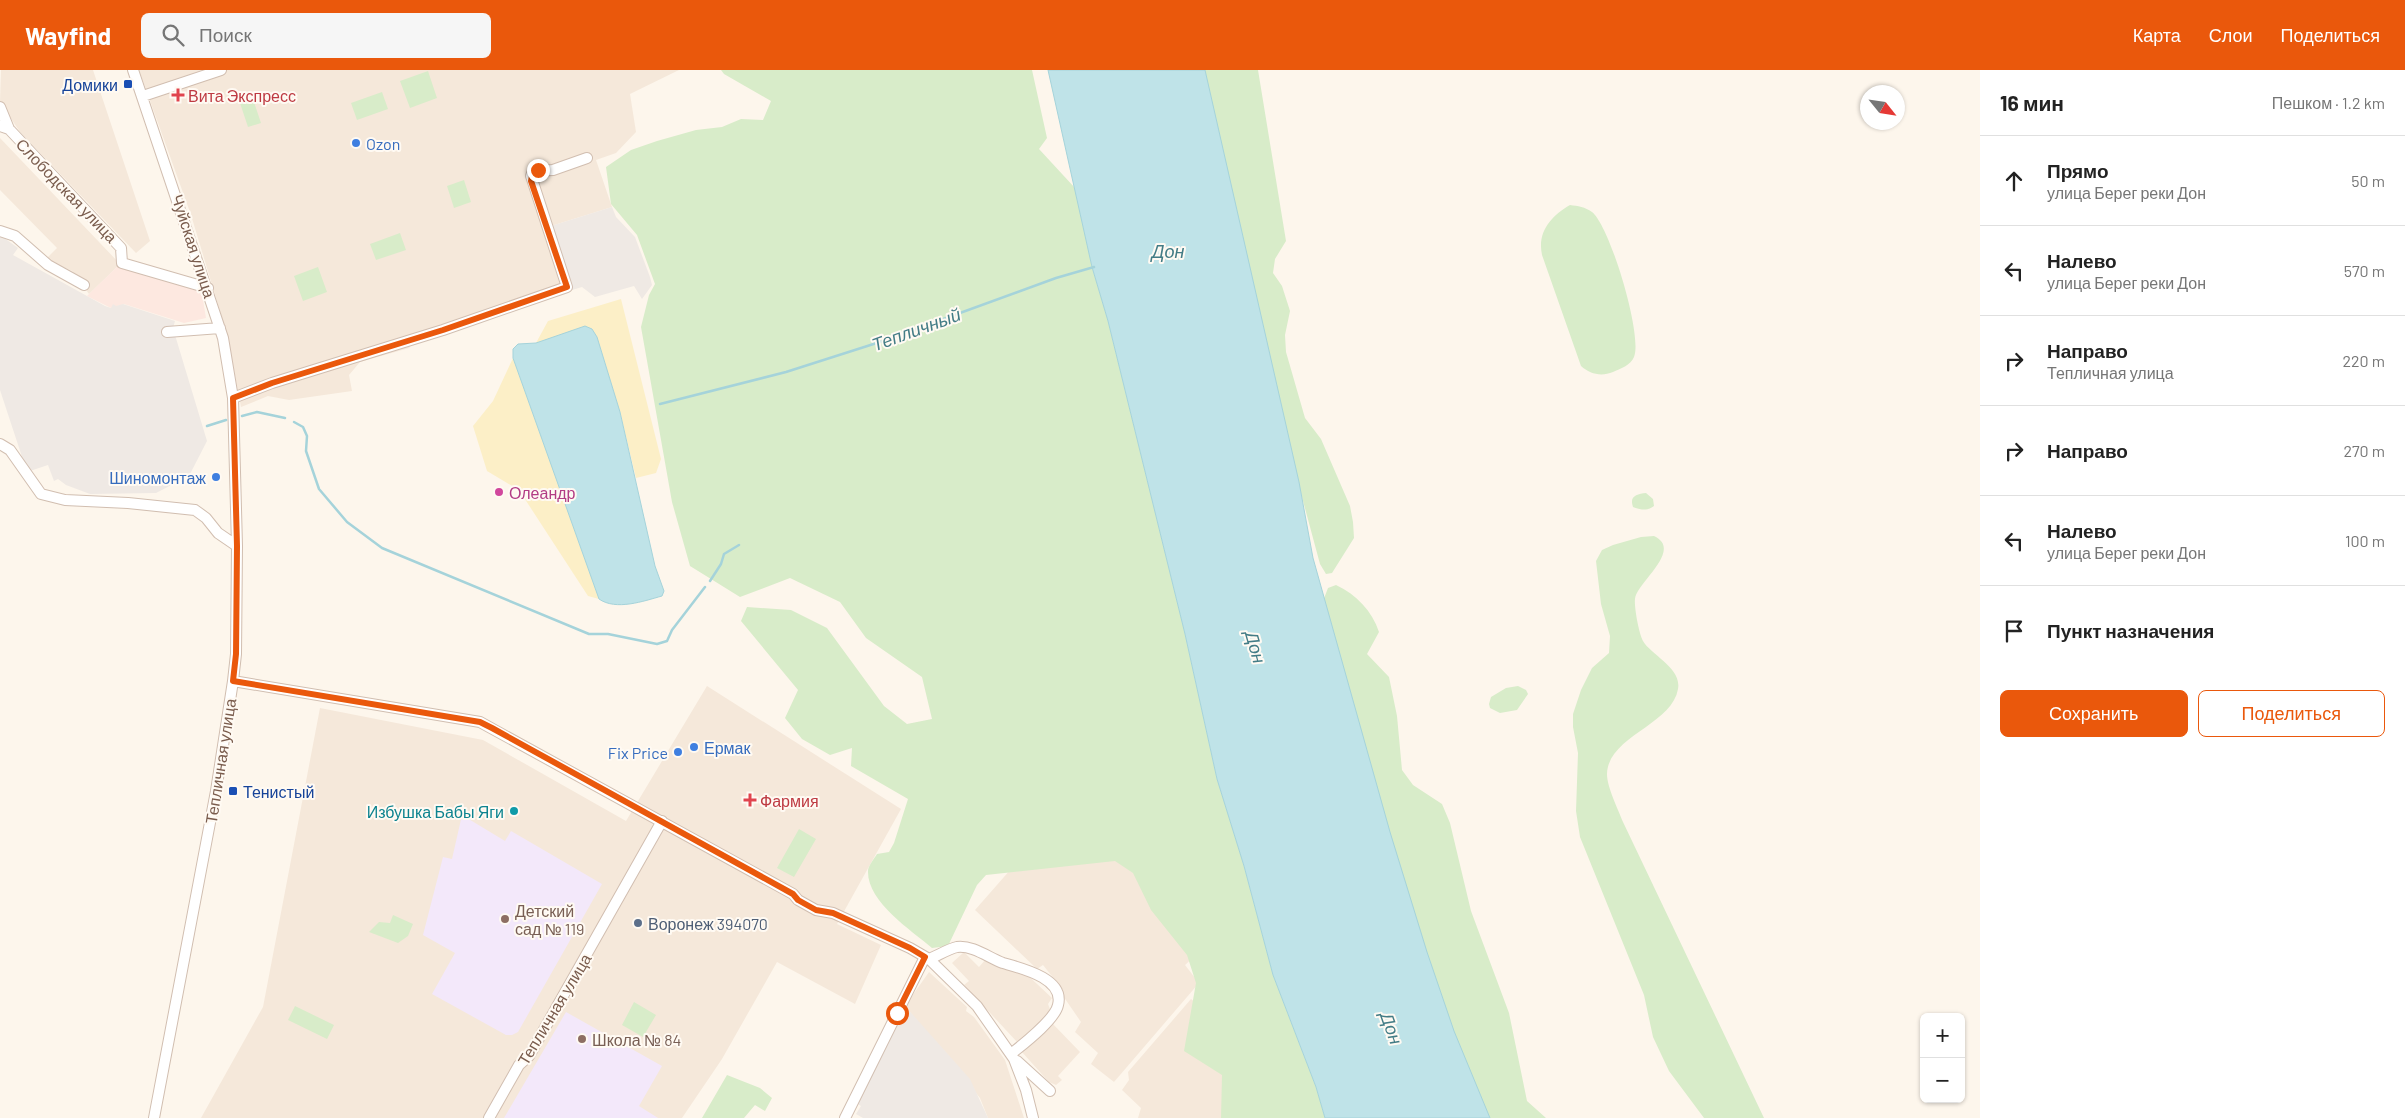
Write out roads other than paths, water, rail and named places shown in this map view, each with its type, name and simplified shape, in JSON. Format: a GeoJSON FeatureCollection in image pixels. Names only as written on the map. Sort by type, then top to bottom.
{"type":"FeatureCollection","features":[{"type":"Feature","properties":{"kind":"street","name":"Чуйская улица"},"geometry":{"type":"LineString","coordinates":[[134,70],[208,288],[220,328],[233,398]]}},
{"type":"Feature","properties":{"kind":"street"},"geometry":{"type":"LineString","coordinates":[[143,96],[222,70]]}},
{"type":"Feature","properties":{"kind":"street"},"geometry":{"type":"LineString","coordinates":[[0,107],[4,127]]}},
{"type":"Feature","properties":{"kind":"street","name":"Слободская улица"},"geometry":{"type":"LineString","coordinates":[[4,127],[121,248],[122,263],[208,288]]}},
{"type":"Feature","properties":{"kind":"street"},"geometry":{"type":"LineString","coordinates":[[233,398],[272,383],[443,330],[567,287],[531,176],[533,171],[552,170],[587,158]]}},
{"type":"Feature","properties":{"kind":"street"},"geometry":{"type":"LineString","coordinates":[[0,231],[15,236],[48,265],[84,285]]}},
{"type":"Feature","properties":{"kind":"street"},"geometry":{"type":"LineString","coordinates":[[167,332],[220,328]]}},
{"type":"Feature","properties":{"kind":"street","name":"Тепличная улица"},"geometry":{"type":"LineString","coordinates":[[154,1118],[215,801],[236,654],[237,546],[233,398]]}},
{"type":"Feature","properties":{"kind":"street"},"geometry":{"type":"LineString","coordinates":[[0,444],[10,450],[41,494],[64,500],[128,503],[195,510],[206,518],[218,533],[237,546]]}},
{"type":"Feature","properties":{"kind":"street"},"geometry":{"type":"LineString","coordinates":[[233,681],[480,722],[793,894],[798,900],[816,910],[833,913],[910,948],[927,958],[977,1006],[1012,1057],[1026,1090],[1033,1118]]}},
{"type":"Feature","properties":{"kind":"street","name":"Тепличная улица"},"geometry":{"type":"LineString","coordinates":[[489,1118],[520,1065],[529,1056],[662,821]]}},
{"type":"Feature","properties":{"kind":"street"},"geometry":{"type":"LineString","coordinates":[[845,1118],[927,958],[957,947],[968,948],[1004,963],[1032,970],[1048,981],[1057,993],[1058,1005],[1052,1016],[1012,1057]]}},
{"type":"Feature","properties":{"kind":"street"},"geometry":{"type":"LineString","coordinates":[[1012,1057],[1050,1091]]}},
{"type":"Feature","properties":{"kind":"water","name":"Дон"},"geometry":{"type":"Polygon","coordinates":[[[1048,70],[1205,70],[1299,482],[1313,558],[1390,832],[1427,952],[1454,1031],[1490,1118],[1325,1118],[1316,1087],[1273,975],[1244,866],[1217,779],[1185,634],[1108,321],[1092,267],[1048,70]]]}},
{"type":"Feature","properties":{"kind":"water"},"geometry":{"type":"Polygon","coordinates":[[[585,326],[592,329],[597,337],[620,412],[655,566],[664,591],[662,596],[630,604],[606,603],[599,599],[513,358],[513,349],[518,344],[536,343],[585,326]]]}},
{"type":"Feature","properties":{"kind":"waterway","name":"Тепличный"},"geometry":{"type":"LineString","coordinates":[[660,404],[786,372],[883,341],[1056,278],[1094,267]]}},
{"type":"Feature","properties":{"kind":"waterway"},"geometry":{"type":"LineString","coordinates":[[242,416],[257,412],[285,418]]}},
{"type":"Feature","properties":{"kind":"waterway"},"geometry":{"type":"LineString","coordinates":[[207,426],[226,420]]}},
{"type":"Feature","properties":{"kind":"waterway"},"geometry":{"type":"LineString","coordinates":[[294,422],[303,427],[307,436],[306,451],[319,489],[347,522],[382,548],[589,634],[608,634],[657,644],[667,641],[672,630],[705,587]]}},
{"type":"Feature","properties":{"kind":"waterway"},"geometry":{"type":"LineString","coordinates":[[710,581],[721,564],[724,554],[739,545]]}},
{"type":"Feature","properties":{"kind":"place","name":"Домики"},"geometry":{"type":"Point","coordinates":[128,84]}},
{"type":"Feature","properties":{"kind":"place","name":"Вита Экспресс"},"geometry":{"type":"Point","coordinates":[178,95]}},
{"type":"Feature","properties":{"kind":"place","name":"Ozon"},"geometry":{"type":"Point","coordinates":[356,143]}},
{"type":"Feature","properties":{"kind":"place","name":"Шиномонтаж"},"geometry":{"type":"Point","coordinates":[216,477]}},
{"type":"Feature","properties":{"kind":"place","name":"Олеандр"},"geometry":{"type":"Point","coordinates":[499,492]}},
{"type":"Feature","properties":{"kind":"place","name":"Ермак"},"geometry":{"type":"Point","coordinates":[694,747]}},
{"type":"Feature","properties":{"kind":"place","name":"Fix Price"},"geometry":{"type":"Point","coordinates":[678,752]}},
{"type":"Feature","properties":{"kind":"place","name":"Тенистый"},"geometry":{"type":"Point","coordinates":[233,791]}},
{"type":"Feature","properties":{"kind":"place","name":"Фармия"},"geometry":{"type":"Point","coordinates":[750,800]}},
{"type":"Feature","properties":{"kind":"place","name":"Избушка Бабы Яги"},"geometry":{"type":"Point","coordinates":[514,811]}},
{"type":"Feature","properties":{"kind":"place","name":"Детский сад № 119"},"geometry":{"type":"Point","coordinates":[505,919]}},
{"type":"Feature","properties":{"kind":"place","name":"Воронеж 394070"},"geometry":{"type":"Point","coordinates":[638,923]}},
{"type":"Feature","properties":{"kind":"place","name":"Школа № 84"},"geometry":{"type":"Point","coordinates":[582,1039]}}]}
